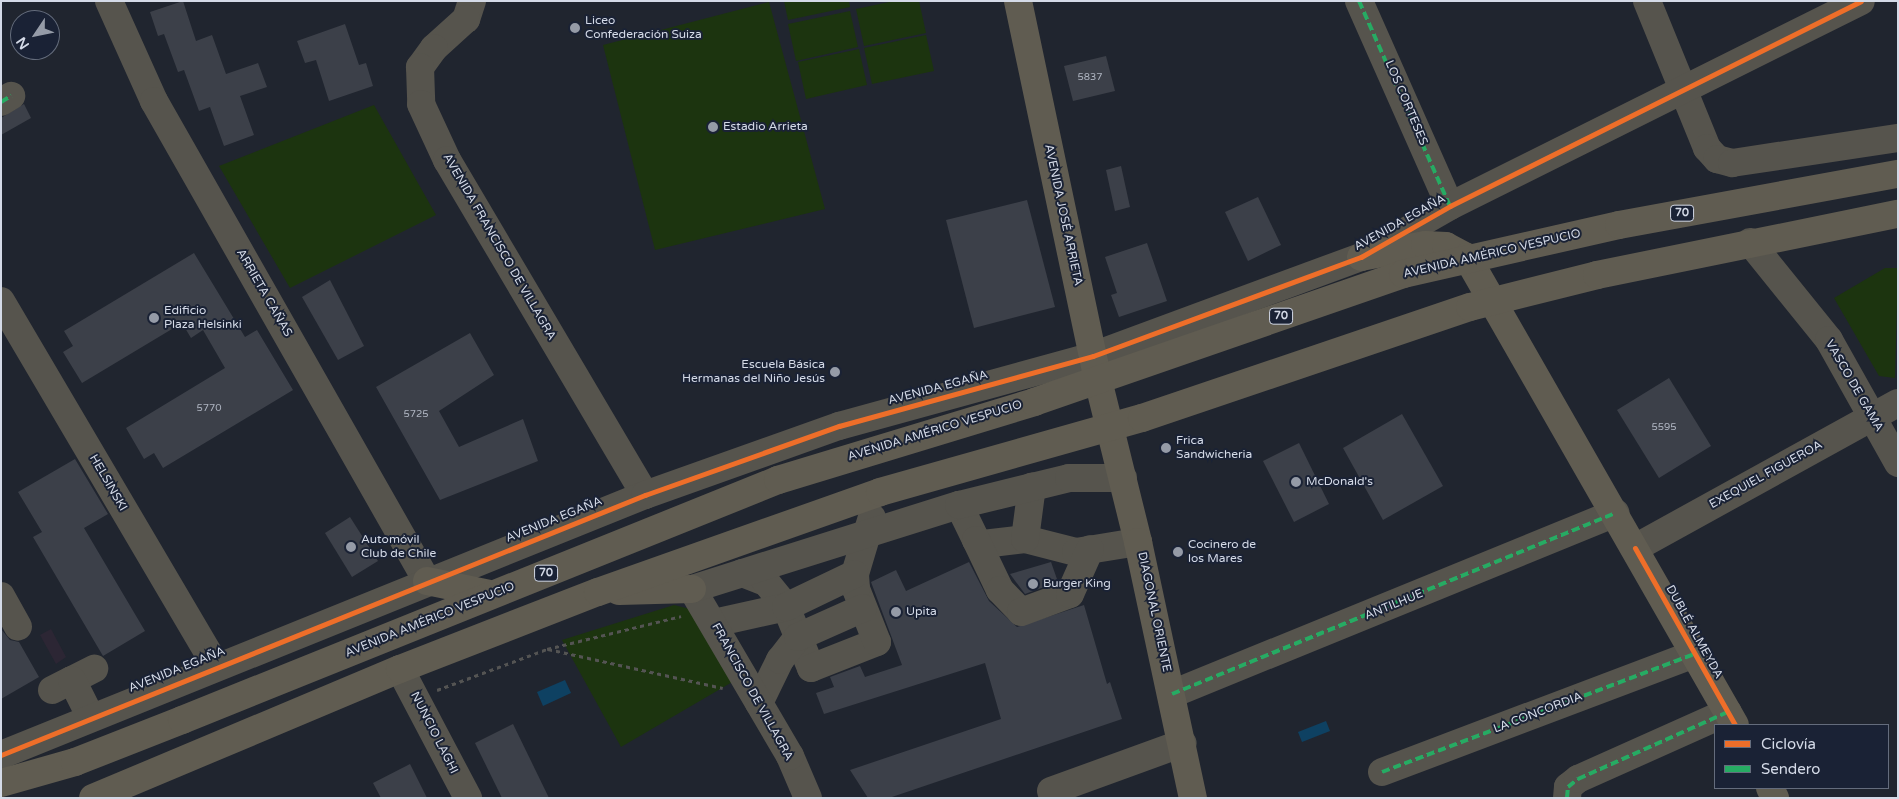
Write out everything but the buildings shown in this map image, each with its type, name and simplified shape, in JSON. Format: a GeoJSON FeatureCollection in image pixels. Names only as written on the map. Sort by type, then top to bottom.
{"type":"FeatureCollection","features":[{"type":"Feature","properties":{"kind":"main road","name":"AVENIDA JOSÉ ARRIETA"},"geometry":{"type":"LineString","coordinates":[[1018,1],[1095,368],[1110,428]]}},
{"type":"Feature","properties":{"kind":"main road","name":"AVENIDA AMÉRICO VESPUCIO"},"geometry":{"type":"LineString","coordinates":[[1,783],[75,762],[778,480],[1095,368],[1467,257],[1898,174]]}},
{"type":"Feature","properties":{"kind":"main road"},"geometry":{"type":"LineString","coordinates":[[93,798],[400,668],[598,592],[880,492],[1110,428],[1495,301],[1750,242],[1898,214]]}},
{"type":"Feature","properties":{"kind":"main road"},"geometry":{"type":"LineString","coordinates":[[1361,257],[1425,245],[1446,246],[1467,257]]}},
{"type":"Feature","properties":{"kind":"main road","name":"DUBLÉ ALMEYDA"},"geometry":{"type":"LineString","coordinates":[[1467,257],[1495,301],[1731,719]]}},
{"type":"Feature","properties":{"kind":"main road","name":"DIAGONAL ORIENTE"},"geometry":{"type":"LineString","coordinates":[[1110,428],[1138,542],[1193,798]]}},
{"type":"Feature","properties":{"kind":"main road"},"geometry":{"type":"LineString","coordinates":[[427,581],[494,595]]}},
{"type":"Feature","properties":{"kind":"main road"},"geometry":{"type":"LineString","coordinates":[[598,592],[704,607]]}},
{"type":"Feature","properties":{"kind":"street","name":"ARRIETA CAÑAS"},"geometry":{"type":"LineString","coordinates":[[109,1],[154,101],[427,581]]}},
{"type":"Feature","properties":{"kind":"street","name":"AVENIDA FRANCISCO DE VILLAGRA"},"geometry":{"type":"LineString","coordinates":[[472,1],[466,19],[434,48],[420,67],[421,104],[447,160],[645,495]]}},
{"type":"Feature","properties":{"kind":"street","name":"LOS CORTESES"},"geometry":{"type":"LineString","coordinates":[[1359,1],[1450,206]]}},
{"type":"Feature","properties":{"kind":"street"},"geometry":{"type":"LineString","coordinates":[[1647,1],[1707,148],[1717,159],[1732,163],[1898,138]]}},
{"type":"Feature","properties":{"kind":"street","name":"AVENIDA EGAÑA"},"geometry":{"type":"LineString","coordinates":[[1,756],[90,716],[215,665],[645,495],[839,426],[1095,368],[1361,257],[1450,206],[1683,92],[1861,1]]}},
{"type":"Feature","properties":{"kind":"street","name":"VASCO DE GAMA"},"geometry":{"type":"LineString","coordinates":[[1750,242],[1829,340],[1898,463]]}},
{"type":"Feature","properties":{"kind":"street","name":"HELSINSKI"},"geometry":{"type":"LineString","coordinates":[[1,301],[215,665]]}},
{"type":"Feature","properties":{"kind":"street","name":"EXEQUIEL FIGUEROA"},"geometry":{"type":"LineString","coordinates":[[1635,548],[1898,403]]}},
{"type":"Feature","properties":{"kind":"street"},"geometry":{"type":"LineString","coordinates":[[704,607],[742,573],[868,530],[1032,486],[1083,476],[1123,478]]}},
{"type":"Feature","properties":{"kind":"street"},"geometry":{"type":"LineString","coordinates":[[1025,539],[1032,486]]}},
{"type":"Feature","properties":{"kind":"street"},"geometry":{"type":"LineString","coordinates":[[742,573],[766,582],[786,608],[811,668],[877,642],[863,608],[855,574],[880,492]]}},
{"type":"Feature","properties":{"kind":"street"},"geometry":{"type":"LineString","coordinates":[[959,505],[1000,590],[1021,612],[1070,594],[1090,549]]}},
{"type":"Feature","properties":{"kind":"street","name":"ANTILHUE"},"geometry":{"type":"LineString","coordinates":[[1172,694],[1615,513]]}},
{"type":"Feature","properties":{"kind":"street"},"geometry":{"type":"LineString","coordinates":[[976,540],[992,545],[1025,539],[1065,550],[1090,549],[1138,542]]}},
{"type":"Feature","properties":{"kind":"street"},"geometry":{"type":"LineString","coordinates":[[704,607],[786,608],[855,574]]}},
{"type":"Feature","properties":{"kind":"street"},"geometry":{"type":"LineString","coordinates":[[1,596],[18,626]]}},
{"type":"Feature","properties":{"kind":"street","name":"FRANCISCO DE VILLAGRA"},"geometry":{"type":"LineString","coordinates":[[704,607],[757,699],[808,798]]}},
{"type":"Feature","properties":{"kind":"street"},"geometry":{"type":"LineString","coordinates":[[757,699],[780,660],[798,637],[863,608]]}},
{"type":"Feature","properties":{"kind":"street","name":"LA CONCORDIA"},"geometry":{"type":"LineString","coordinates":[[1382,772],[1695,654]]}},
{"type":"Feature","properties":{"kind":"street","name":"NUNCIO LAGHI"},"geometry":{"type":"LineString","coordinates":[[400,668],[468,798]]}},
{"type":"Feature","properties":{"kind":"street"},"geometry":{"type":"LineString","coordinates":[[73,680],[90,716]]}},
{"type":"Feature","properties":{"kind":"street"},"geometry":{"type":"LineString","coordinates":[[1718,724],[1731,719]]}},
{"type":"Feature","properties":{"kind":"street"},"geometry":{"type":"LineString","coordinates":[[1567,798],[1568,787],[1578,779],[1714,726]]}},
{"type":"Feature","properties":{"kind":"street"},"geometry":{"type":"LineString","coordinates":[[1051,791],[1182,744]]}},
{"type":"Feature","properties":{"kind":"path"},"geometry":{"type":"LineString","coordinates":[[416,698],[547,649],[704,607]]}},
{"type":"Feature","properties":{"kind":"path"},"geometry":{"type":"LineString","coordinates":[[547,649],[757,699]]}},
{"type":"Feature","properties":{"kind":"shaded area"},"geometry":{"type":"Polygon","coordinates":[[[51,629],[66,657],[56,664],[40,635],[51,629]]]}},
{"type":"Feature","properties":{"kind":"green space"},"geometry":{"type":"Polygon","coordinates":[[[784,1],[849,1],[850,7],[788,20],[784,1]]]}},
{"type":"Feature","properties":{"kind":"green space"},"geometry":{"type":"Polygon","coordinates":[[[894,1],[919,1],[926,33],[864,46],[856,9],[894,1]]]}},
{"type":"Feature","properties":{"kind":"green space","name":"Estadio Arrieta"},"geometry":{"type":"Polygon","coordinates":[[[769,2],[825,209],[655,250],[603,45],[769,2]]]}},
{"type":"Feature","properties":{"kind":"green space"},"geometry":{"type":"Polygon","coordinates":[[[850,11],[858,47],[796,61],[788,24],[850,11]]]}},
{"type":"Feature","properties":{"kind":"green space"},"geometry":{"type":"Polygon","coordinates":[[[926,35],[934,71],[872,84],[864,48],[926,35]]]}},
{"type":"Feature","properties":{"kind":"green space"},"geometry":{"type":"Polygon","coordinates":[[[859,49],[867,85],[806,99],[798,62],[859,49]]]}},
{"type":"Feature","properties":{"kind":"green space"},"geometry":{"type":"Polygon","coordinates":[[[374,105],[436,215],[290,288],[219,166],[374,105]]]}},
{"type":"Feature","properties":{"kind":"green space"},"geometry":{"type":"Polygon","coordinates":[[[1885,268],[1898,268],[1895,378],[1879,376],[1834,298],[1885,268]]]}},
{"type":"Feature","properties":{"kind":"green space"},"geometry":{"type":"Polygon","coordinates":[[[674,605],[690,609],[734,681],[621,747],[562,640],[674,605]]]}},
{"type":"Feature","properties":{"kind":"water"},"geometry":{"type":"Polygon","coordinates":[[[565,680],[571,693],[543,706],[537,692],[565,680]]]}},
{"type":"Feature","properties":{"kind":"water"},"geometry":{"type":"Polygon","coordinates":[[[1326,721],[1330,731],[1302,742],[1298,732],[1326,721]]]}},
{"type":"Feature","properties":{"kind":"marked path"},"geometry":{"type":"LineString","coordinates":[[1359,1],[1450,206]]}},
{"type":"Feature","properties":{"kind":"marked path"},"geometry":{"type":"LineString","coordinates":[[1,102],[11,96]]}},
{"type":"Feature","properties":{"kind":"marked path"},"geometry":{"type":"LineString","coordinates":[[1172,694],[1615,513]]}},
{"type":"Feature","properties":{"kind":"marked path"},"geometry":{"type":"LineString","coordinates":[[1382,772],[1695,654]]}},
{"type":"Feature","properties":{"kind":"marked path"},"geometry":{"type":"LineString","coordinates":[[1567,798],[1568,787],[1578,779],[1728,712]]}},
{"type":"Feature","properties":{"kind":"cycle path"},"geometry":{"type":"LineString","coordinates":[[1,755],[645,495],[839,426],[1093,356],[1361,257],[1450,206],[1861,1]]}},
{"type":"Feature","properties":{"kind":"cycle path"},"geometry":{"type":"LineString","coordinates":[[1635,548],[1734,724]]}},
{"type":"Feature","properties":{"kind":"place","name":"Liceo Confederación Suiza"},"geometry":{"type":"Point","coordinates":[575,28]}},
{"type":"Feature","properties":{"kind":"place","name":"Estadio Arrieta"},"geometry":{"type":"Point","coordinates":[713,127]}},
{"type":"Feature","properties":{"kind":"place","name":"Edificio Plaza Helsinki"},"geometry":{"type":"Point","coordinates":[154,318]}},
{"type":"Feature","properties":{"kind":"place","name":"Escuela Básica Hermanas del Niño Jesús"},"geometry":{"type":"Point","coordinates":[835,372]}},
{"type":"Feature","properties":{"kind":"place","name":"Frica Sandwicheria"},"geometry":{"type":"Point","coordinates":[1166,448]}},
{"type":"Feature","properties":{"kind":"place","name":"McDonald's"},"geometry":{"type":"Point","coordinates":[1296,482]}},
{"type":"Feature","properties":{"kind":"place","name":"Automóvil Club de Chile"},"geometry":{"type":"Point","coordinates":[351,547]}},
{"type":"Feature","properties":{"kind":"place","name":"Cocinero de los Mares"},"geometry":{"type":"Point","coordinates":[1178,552]}},
{"type":"Feature","properties":{"kind":"place","name":"Burger King"},"geometry":{"type":"Point","coordinates":[1033,584]}},
{"type":"Feature","properties":{"kind":"place","name":"Upita"},"geometry":{"type":"Point","coordinates":[896,612]}}]}
